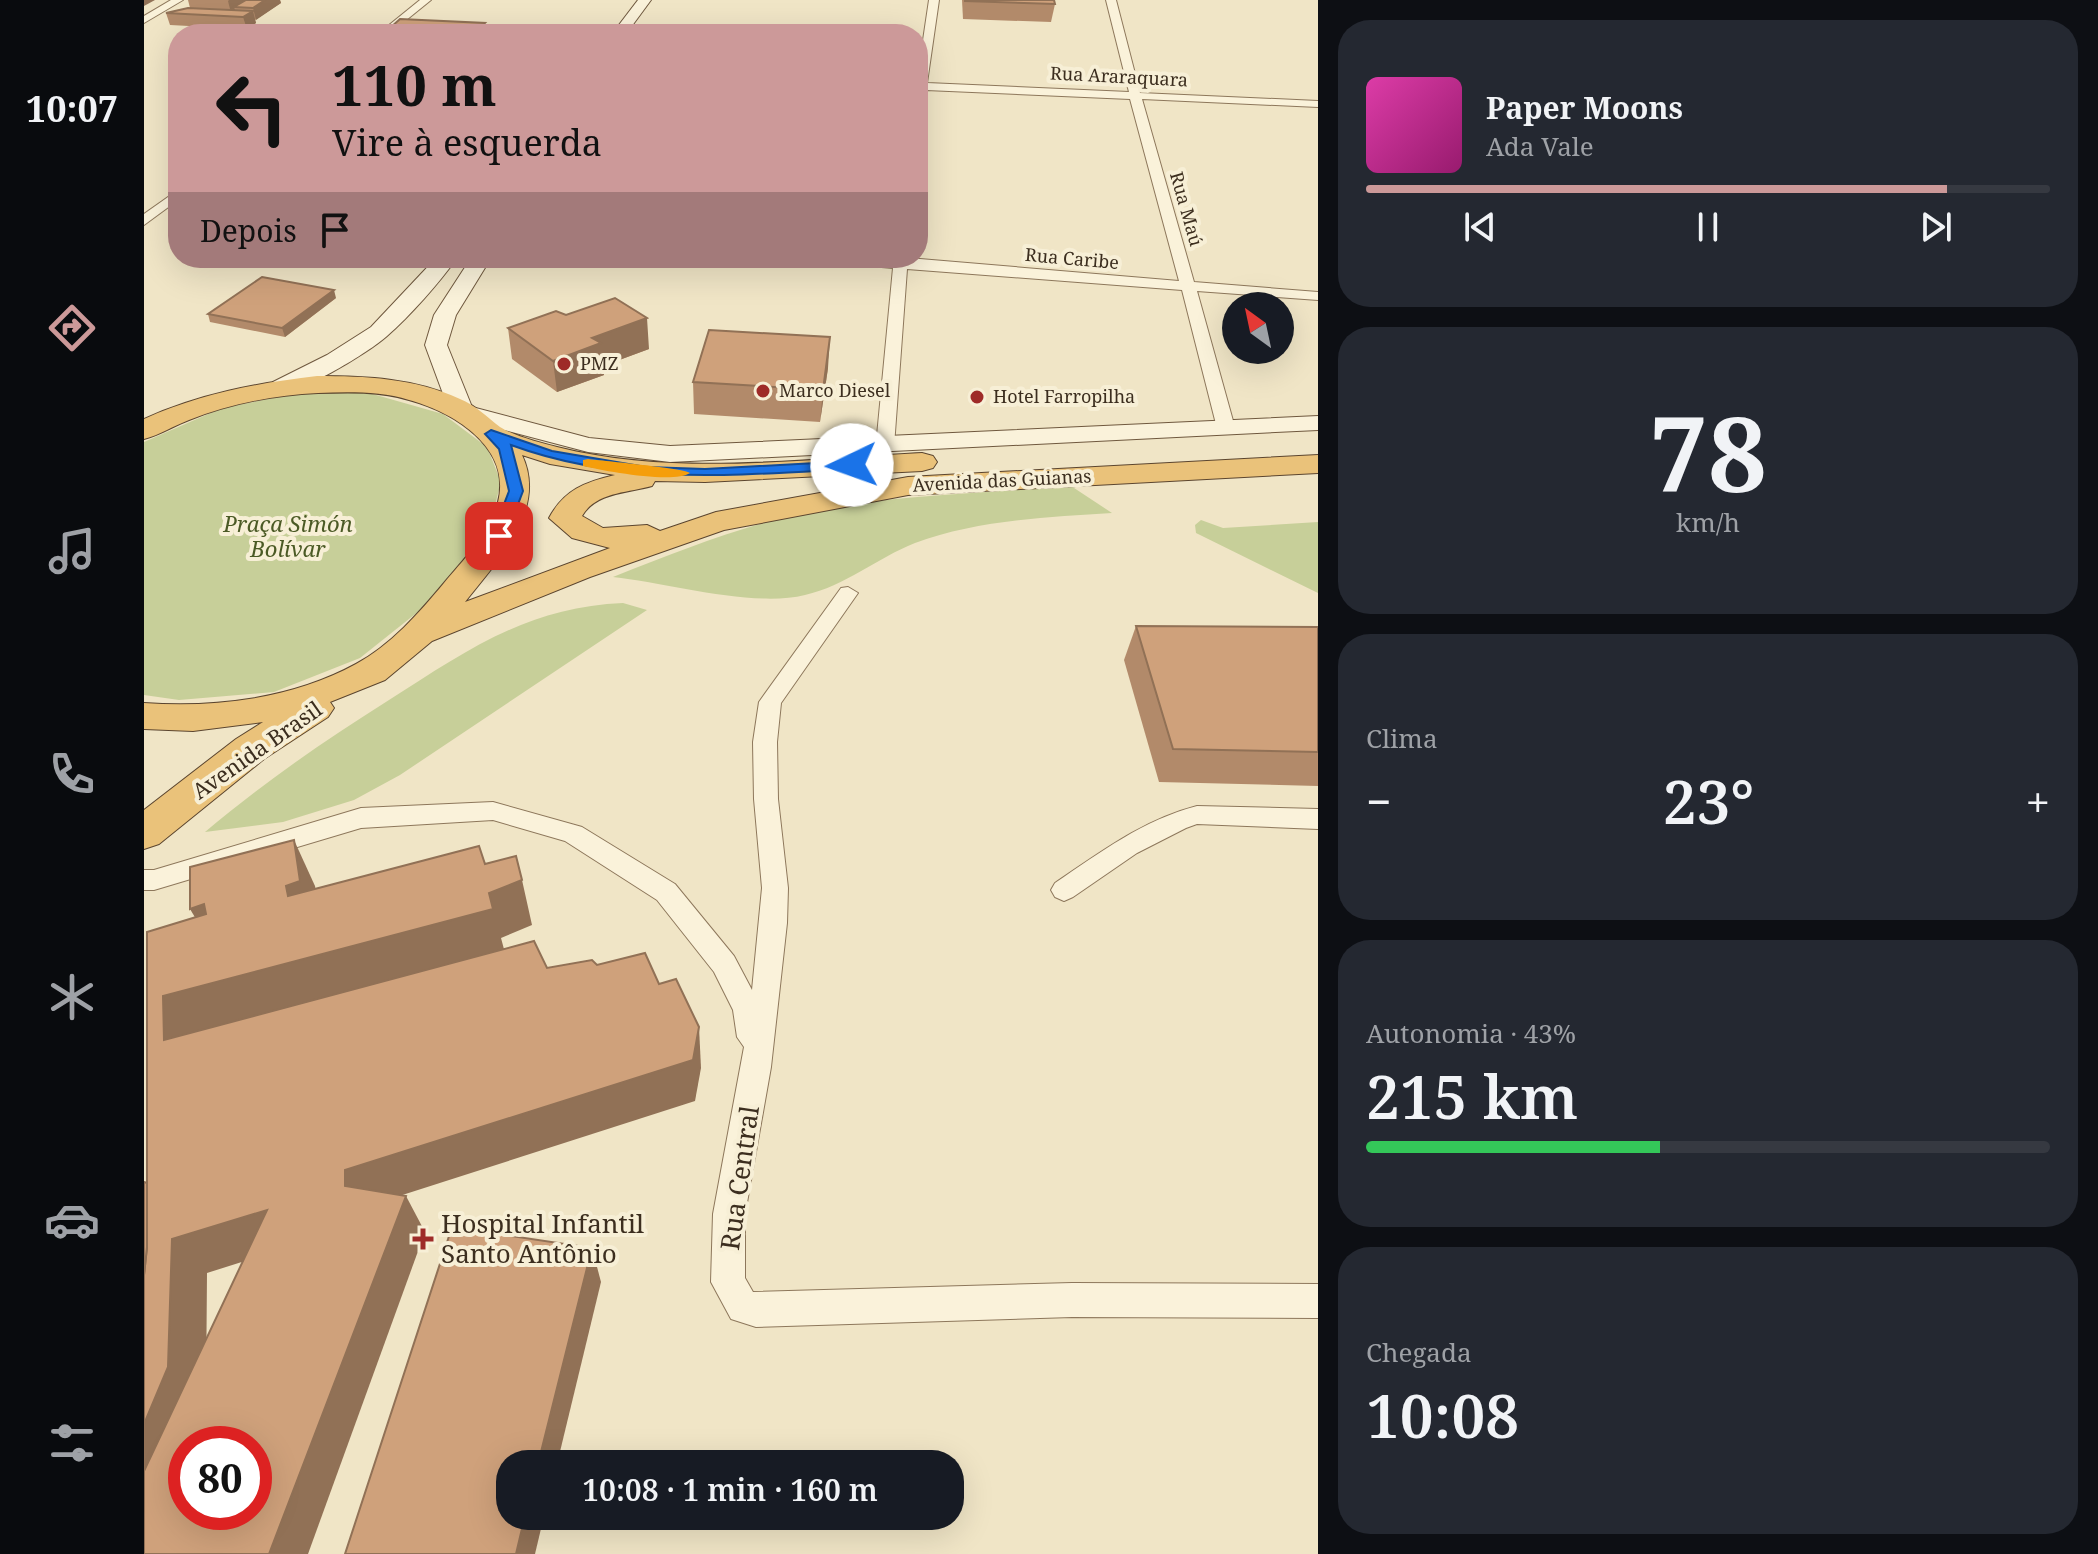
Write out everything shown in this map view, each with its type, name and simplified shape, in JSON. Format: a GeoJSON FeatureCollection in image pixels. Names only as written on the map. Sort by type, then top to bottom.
{"type":"FeatureCollection","features":[{"type":"Feature","properties":{"kind":"highway"},"geometry":{"type":"LineString","coordinates":[[144,412],[192,408],[281,387],[335,384],[387,387],[433,397],[485,421],[506,448],[516,491],[499,536],[421,632],[372,672],[286,706],[187,721],[144,716]]}},
{"type":"Feature","properties":{"kind":"highway"},"geometry":{"type":"LineString","coordinates":[[144,430],[192,408]]}},
{"type":"Feature","properties":{"kind":"highway","name":"Avenida das Guianas"},"geometry":{"type":"LineString","coordinates":[[485,421],[550,455],[646,472],[705,473],[1318,440]]}},
{"type":"Feature","properties":{"kind":"highway","name":"Avenida das Guianas"},"geometry":{"type":"LineString","coordinates":[[421,632],[578,570],[716,522],[908,486],[1318,464]]}},
{"type":"Feature","properties":{"kind":"highway"},"geometry":{"type":"LineString","coordinates":[[705,473],[644,480],[591,492],[571,503],[565,518],[575,529],[599,538],[627,538],[716,522]]}},
{"type":"Feature","properties":{"kind":"highway","name":"Avenida Brasil"},"geometry":{"type":"LineString","coordinates":[[144,833],[250,749],[372,672]]}},
{"type":"Feature","properties":{"kind":"main road"},"geometry":{"type":"LineString","coordinates":[[627,24],[645,0]]}},
{"type":"Feature","properties":{"kind":"main road"},"geometry":{"type":"LineString","coordinates":[[281,387],[335,360],[379,332],[438,268]]}},
{"type":"Feature","properties":{"kind":"main road"},"geometry":{"type":"LineString","coordinates":[[475,268],[445,315],[436,345],[485,421]]}},
{"type":"Feature","properties":{"kind":"main road","name":"Avenida das Guianas"},"geometry":{"type":"LineString","coordinates":[[485,421],[588,445],[670,454],[1318,423]]}},
{"type":"Feature","properties":{"kind":"street"},"geometry":{"type":"LineString","coordinates":[[144,20],[178,0]]}},
{"type":"Feature","properties":{"kind":"street"},"geometry":{"type":"LineString","coordinates":[[396,24],[426,0]]}},
{"type":"Feature","properties":{"kind":"street"},"geometry":{"type":"LineString","coordinates":[[928,34],[934,0]]}},
{"type":"Feature","properties":{"kind":"street","name":"Rua Maú"},"geometry":{"type":"LineString","coordinates":[[1111,0],[1134,96],[1190,287],[1226,428]]}},
{"type":"Feature","properties":{"kind":"street","name":"Rua Araraquara"},"geometry":{"type":"LineString","coordinates":[[928,86],[1318,104]]}},
{"type":"Feature","properties":{"kind":"street"},"geometry":{"type":"LineString","coordinates":[[144,221],[168,202]]}},
{"type":"Feature","properties":{"kind":"street","name":"Rua Caribe"},"geometry":{"type":"LineString","coordinates":[[928,263],[1318,296]]}},
{"type":"Feature","properties":{"kind":"street"},"geometry":{"type":"LineString","coordinates":[[885,446],[900,268]]}},
{"type":"Feature","properties":{"kind":"street","name":"Rua Central"},"geometry":{"type":"LineString","coordinates":[[848,593],[770,702],[765,742],[766,799],[774,876],[774,923],[756,1067],[729,1214],[728,1282],[743,1307],[756,1310],[1072,1300],[1318,1301]]}},
{"type":"Feature","properties":{"kind":"street"},"geometry":{"type":"LineString","coordinates":[[147,882],[361,818],[493,811],[573,834],[666,892],[724,964],[747,1009],[756,1067]]}},
{"type":"Feature","properties":{"kind":"street"},"geometry":{"type":"LineString","coordinates":[[1064,890],[1168,823],[1185,817],[1318,819]]}},
{"type":"Feature","properties":{"kind":"green space","name":"Praça Simón Bolívar"},"geometry":{"type":"Polygon","coordinates":[[[299,393],[369,393],[443,414],[487,447],[501,482],[490,524],[473,551],[419,611],[360,658],[274,692],[179,700],[144,695],[144,442],[222,408],[299,393]]]}},
{"type":"Feature","properties":{"kind":"green space"},"geometry":{"type":"Polygon","coordinates":[[[1068,484],[1112,513],[1012,521],[938,535],[901,549],[834,585],[805,595],[761,599],[736,597],[613,577],[729,534],[832,507],[1068,484]]]}},
{"type":"Feature","properties":{"kind":"green space"},"geometry":{"type":"Polygon","coordinates":[[[1201,520],[1223,528],[1318,522],[1318,593],[1196,533],[1195,525],[1201,520]]]}},
{"type":"Feature","properties":{"kind":"green space"},"geometry":{"type":"Polygon","coordinates":[[[623,603],[647,610],[400,775],[354,800],[283,822],[205,832],[318,747],[472,649],[527,623],[557,613],[623,603]]]}},
{"type":"Feature","properties":{"kind":"building"},"geometry":{"type":"Polygon","coordinates":[[[246,0],[265,0],[253,8],[234,7],[246,0]]]}},
{"type":"Feature","properties":{"kind":"building"},"geometry":{"type":"Polygon","coordinates":[[[1054,0],[1055,4],[965,1],[1054,0]]]}},
{"type":"Feature","properties":{"kind":"building"},"geometry":{"type":"Polygon","coordinates":[[[188,8],[253,11],[243,17],[166,13],[188,8]]]}},
{"type":"Feature","properties":{"kind":"building"},"geometry":{"type":"Polygon","coordinates":[[[400,19],[485,23],[484,24],[394,24],[400,19]]]}},
{"type":"Feature","properties":{"kind":"building"},"geometry":{"type":"Polygon","coordinates":[[[262,277],[334,290],[282,328],[208,314],[262,277]]]}},
{"type":"Feature","properties":{"kind":"building"},"geometry":{"type":"Polygon","coordinates":[[[615,298],[647,318],[592,338],[601,343],[553,361],[508,328],[556,311],[566,315],[615,298]]]}},
{"type":"Feature","properties":{"kind":"building"},"geometry":{"type":"Polygon","coordinates":[[[709,330],[830,337],[823,390],[693,382],[709,330]]]}},
{"type":"Feature","properties":{"kind":"building"},"geometry":{"type":"Polygon","coordinates":[[[1136,626],[1318,627],[1318,752],[1173,749],[1136,626]]]}},
{"type":"Feature","properties":{"kind":"building"},"geometry":{"type":"Polygon","coordinates":[[[294,840],[300,881],[286,886],[288,896],[479,846],[485,864],[516,856],[522,880],[489,893],[493,909],[163,996],[164,1040],[534,941],[547,968],[592,960],[597,965],[645,953],[659,984],[676,979],[699,1027],[693,1060],[345,1170],[345,1186],[406,1196],[269,1554],[144,1554],[144,1471],[267,1210],[172,1239],[168,1367],[144,1424],[147,932],[206,914],[204,904],[190,909],[190,867],[294,840]]]}},
{"type":"Feature","properties":{"kind":"building"},"geometry":{"type":"Polygon","coordinates":[[[144,1182],[147,1183],[147,1247],[144,1275],[144,1182]]]}},
{"type":"Feature","properties":{"kind":"building"},"geometry":{"type":"Polygon","coordinates":[[[452,1227],[592,1248],[542,1450],[496,1450],[496,1530],[522,1530],[516,1554],[345,1554],[452,1227]]]}},
{"type":"Feature","properties":{"kind":"slow traffic"},"geometry":{"type":"LineString","coordinates":[[588,463],[646,472],[683,473]]}},
{"type":"Feature","properties":{"kind":"place","name":"PMZ"},"geometry":{"type":"Point","coordinates":[564,364]}},
{"type":"Feature","properties":{"kind":"place","name":"Marco Diesel"},"geometry":{"type":"Point","coordinates":[763,391]}},
{"type":"Feature","properties":{"kind":"place","name":"Hotel Farropilha"},"geometry":{"type":"Point","coordinates":[977,397]}},
{"type":"Feature","properties":{"kind":"place","name":"Hospital Infantil Santo Antônio"},"geometry":{"type":"Point","coordinates":[423,1239]}},
{"type":"Feature","properties":{"kind":"route"},"geometry":{"type":"LineString","coordinates":[[499,536],[516,491],[506,448],[491,434],[550,455],[646,472],[705,473],[852,465]]}}]}
